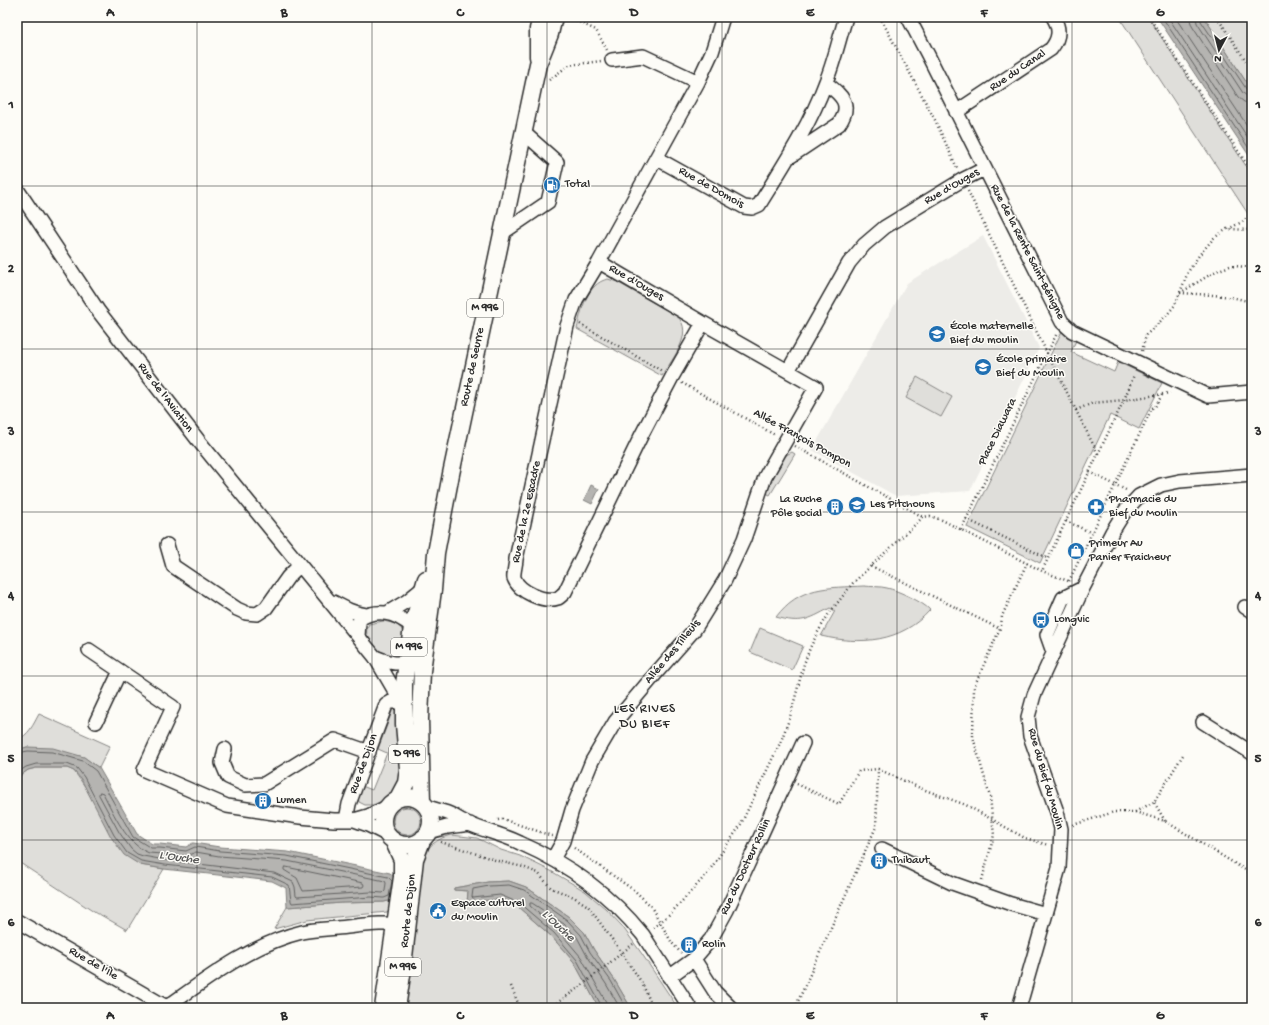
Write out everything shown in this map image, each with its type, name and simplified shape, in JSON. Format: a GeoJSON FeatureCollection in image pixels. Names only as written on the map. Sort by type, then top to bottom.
{"type":"FeatureCollection","features":[{"type":"Feature","properties":{"kind":"main road","name":"Route de Seurre"},"geometry":{"type":"LineString","coordinates":[[536,71],[538,29],[541,17]]}},
{"type":"Feature","properties":{"kind":"main road","name":"Route de Seurre"},"geometry":{"type":"LineString","coordinates":[[425,642],[433,590],[436,553],[451,474],[536,71],[550,34],[554,17]]}},
{"type":"Feature","properties":{"kind":"main road","name":"Route de Seurre"},"geometry":{"type":"LineString","coordinates":[[404,707],[406,662],[412,627],[423,588],[436,553]]}},
{"type":"Feature","properties":{"kind":"main road","name":"M 996"},"geometry":{"type":"LineString","coordinates":[[424,804],[420,699],[425,642]]}},
{"type":"Feature","properties":{"kind":"main road","name":"D 996"},"geometry":{"type":"LineString","coordinates":[[392,803],[406,783],[408,769],[404,707]]}},
{"type":"Feature","properties":{"kind":"main road"},"geometry":{"type":"LineString","coordinates":[[410,797],[424,804],[430,812],[431,819],[426,835],[417,843],[409,845],[401,844],[391,838],[384,829],[383,821],[392,803],[410,797]]}},
{"type":"Feature","properties":{"kind":"main road","name":"Route de Dijon"},"geometry":{"type":"LineString","coordinates":[[397,1008],[402,877],[409,860],[426,835]]}},
{"type":"Feature","properties":{"kind":"main road","name":"Route de Dijon"},"geometry":{"type":"LineString","coordinates":[[391,838],[409,860]]}},
{"type":"Feature","properties":{"kind":"main road","name":"Route de Dijon"},"geometry":{"type":"LineString","coordinates":[[383,1008],[401,925]]}},
{"type":"Feature","properties":{"kind":"street","name":"Rue d'Ouges"},"geometry":{"type":"LineString","coordinates":[[722,17],[712,52],[698,82],[599,262],[703,323],[816,386],[786,441]]}},
{"type":"Feature","properties":{"kind":"street","name":"Rue de Domois"},"geometry":{"type":"LineString","coordinates":[[656,158],[748,208],[759,205],[807,124],[826,83],[846,17]]}},
{"type":"Feature","properties":{"kind":"street","name":"Rue de la Rente Saint-Bénigne"},"geometry":{"type":"LineString","coordinates":[[908,17],[1062,322],[1072,330],[1208,396],[1252,392]]}},
{"type":"Feature","properties":{"kind":"street","name":"Rue du Canal"},"geometry":{"type":"LineString","coordinates":[[956,112],[1051,49],[1058,36],[1058,28],[1053,17]]}},
{"type":"Feature","properties":{"kind":"street"},"geometry":{"type":"LineString","coordinates":[[612,60],[643,56],[698,82]]}},
{"type":"Feature","properties":{"kind":"street","name":"Rue de Domois"},"geometry":{"type":"LineString","coordinates":[[788,157],[842,121],[845,103],[843,98],[826,83]]}},
{"type":"Feature","properties":{"kind":"street"},"geometry":{"type":"LineString","coordinates":[[501,234],[548,202],[556,169],[557,162],[523,132]]}},
{"type":"Feature","properties":{"kind":"street","name":"Rue d'Ouges"},"geometry":{"type":"LineString","coordinates":[[788,371],[849,263],[864,245],[886,227],[962,180],[984,169]]}},
{"type":"Feature","properties":{"kind":"street","name":"Rue de l'Aviation"},"geometry":{"type":"LineString","coordinates":[[17,189],[99,312],[198,440],[358,636]]}},
{"type":"Feature","properties":{"kind":"street","name":"Rue de la 2e Escadre"},"geometry":{"type":"LineString","coordinates":[[599,262],[576,300],[569,318],[516,559],[514,577],[521,588],[533,596],[546,599],[557,598],[565,592],[572,581],[641,436],[672,377],[703,323]]}},
{"type":"Feature","properties":{"kind":"street","name":"Allée des Tilleuls"},"geometry":{"type":"LineString","coordinates":[[554,860],[563,841],[572,810],[592,761],[615,722],[694,630],[721,586],[744,539],[764,477],[786,441]]}},
{"type":"Feature","properties":{"kind":"street","name":"Rue du Bief du Moulin"},"geometry":{"type":"LineString","coordinates":[[1023,1007],[1058,868],[1061,829],[1030,736],[1028,717],[1034,695],[1083,588],[1108,539],[1125,510],[1139,496],[1161,485],[1180,481],[1252,475]]}},
{"type":"Feature","properties":{"kind":"street"},"geometry":{"type":"LineString","coordinates":[[167,545],[173,566],[237,609],[246,613],[257,614],[266,608],[288,577],[300,565]]}},
{"type":"Feature","properties":{"kind":"street"},"geometry":{"type":"LineString","coordinates":[[327,597],[347,610],[366,615],[387,612],[407,601],[423,588]]}},
{"type":"Feature","properties":{"kind":"street"},"geometry":{"type":"LineString","coordinates":[[375,657],[387,662],[406,662],[415,657],[425,642],[422,636],[412,627],[387,612]]}},
{"type":"Feature","properties":{"kind":"street"},"geometry":{"type":"LineString","coordinates":[[366,615],[361,618],[359,622],[358,636],[375,657],[404,707]]}},
{"type":"Feature","properties":{"kind":"street"},"geometry":{"type":"LineString","coordinates":[[89,650],[173,707],[144,770],[228,806],[300,817],[350,820],[368,824],[391,838]]}},
{"type":"Feature","properties":{"kind":"street"},"geometry":{"type":"LineString","coordinates":[[96,722],[120,670]]}},
{"type":"Feature","properties":{"kind":"street","name":"Rue de Dijon"},"geometry":{"type":"LineString","coordinates":[[350,820],[349,804],[384,709],[386,705],[391,702],[398,702],[404,707]]}},
{"type":"Feature","properties":{"kind":"street"},"geometry":{"type":"LineString","coordinates":[[1203,722],[1252,753]]}},
{"type":"Feature","properties":{"kind":"street"},"geometry":{"type":"LineString","coordinates":[[224,748],[222,764],[228,777],[245,786],[264,784],[335,740],[369,752]]}},
{"type":"Feature","properties":{"kind":"street","name":"Rue du Docteur Rollin"},"geometry":{"type":"LineString","coordinates":[[670,977],[690,963],[710,939],[727,910],[803,743]]}},
{"type":"Feature","properties":{"kind":"street"},"geometry":{"type":"LineString","coordinates":[[350,820],[368,816],[392,803]]}},
{"type":"Feature","properties":{"kind":"street"},"geometry":{"type":"LineString","coordinates":[[424,804],[470,824],[520,843],[554,860],[586,880],[614,902],[643,935],[690,1008]]}},
{"type":"Feature","properties":{"kind":"street"},"geometry":{"type":"LineString","coordinates":[[426,835],[447,827],[470,824]]}},
{"type":"Feature","properties":{"kind":"street"},"geometry":{"type":"LineString","coordinates":[[882,849],[952,883],[1011,904],[1046,914]]}},
{"type":"Feature","properties":{"kind":"street","name":"Rue de l'Île"},"geometry":{"type":"LineString","coordinates":[[17,921],[168,1008]]}},
{"type":"Feature","properties":{"kind":"street"},"geometry":{"type":"LineString","coordinates":[[168,1008],[210,976],[272,942],[302,932],[364,925],[401,925]]}},
{"type":"Feature","properties":{"kind":"street"},"geometry":{"type":"LineString","coordinates":[[690,963],[731,1008]]}},
{"type":"Feature","properties":{"kind":"path"},"geometry":{"type":"LineString","coordinates":[[536,71],[548,80],[569,65],[612,60],[596,30],[578,21],[563,17]]}},
{"type":"Feature","properties":{"kind":"path"},"geometry":{"type":"LineString","coordinates":[[1150,17],[1252,172]]}},
{"type":"Feature","properties":{"kind":"path"},"geometry":{"type":"LineString","coordinates":[[1217,17],[1252,70]]}},
{"type":"Feature","properties":{"kind":"path"},"geometry":{"type":"LineString","coordinates":[[1042,571],[1124,400],[1138,363],[1146,335],[1175,305],[1188,272],[1200,254],[1214,238],[1227,229],[1244,221],[1252,212]]}},
{"type":"Feature","properties":{"kind":"path"},"geometry":{"type":"LineString","coordinates":[[1227,229],[1252,230]]}},
{"type":"Feature","properties":{"kind":"path"},"geometry":{"type":"LineString","coordinates":[[1180,293],[1216,272],[1230,266],[1252,267]]}},
{"type":"Feature","properties":{"kind":"path"},"geometry":{"type":"LineString","coordinates":[[1180,293],[1228,297],[1252,302]]}},
{"type":"Feature","properties":{"kind":"path","name":"Allée François Pompon"},"geometry":{"type":"LineString","coordinates":[[569,318],[923,517]]}},
{"type":"Feature","properties":{"kind":"path","name":"Place Diawara"},"geometry":{"type":"LineString","coordinates":[[961,530],[1062,322]]}},
{"type":"Feature","properties":{"kind":"path"},"geometry":{"type":"LineString","coordinates":[[1047,354],[1098,454]]}},
{"type":"Feature","properties":{"kind":"path"},"geometry":{"type":"LineString","coordinates":[[1076,410],[1093,403],[1175,392],[1179,383]]}},
{"type":"Feature","properties":{"kind":"path"},"geometry":{"type":"LineString","coordinates":[[1068,582],[1152,408],[1155,407],[1162,394]]}},
{"type":"Feature","properties":{"kind":"path"},"geometry":{"type":"LineString","coordinates":[[1089,472],[1139,496]]}},
{"type":"Feature","properties":{"kind":"path"},"geometry":{"type":"LineString","coordinates":[[550,1008],[581,986],[660,922],[707,874],[740,826],[781,741],[790,717],[804,664],[818,632],[828,615],[853,583],[923,517],[930,516],[942,520],[1042,571],[1083,588]]}},
{"type":"Feature","properties":{"kind":"path"},"geometry":{"type":"LineString","coordinates":[[966,519],[1048,558]]}},
{"type":"Feature","properties":{"kind":"path"},"geometry":{"type":"LineString","coordinates":[[1066,520],[1108,539]]}},
{"type":"Feature","properties":{"kind":"path"},"geometry":{"type":"LineString","coordinates":[[978,892],[994,835],[990,797],[973,737],[974,688],[1000,629],[1002,616],[1027,563]]}},
{"type":"Feature","properties":{"kind":"path"},"geometry":{"type":"LineString","coordinates":[[870,566],[1000,629]]}},
{"type":"Feature","properties":{"kind":"path"},"geometry":{"type":"LineString","coordinates":[[1135,812],[1154,802],[1183,755]]}},
{"type":"Feature","properties":{"kind":"path"},"geometry":{"type":"LineString","coordinates":[[795,1008],[876,827],[878,768]]}},
{"type":"Feature","properties":{"kind":"path"},"geometry":{"type":"LineString","coordinates":[[786,779],[839,804],[859,771],[878,768],[920,788],[966,805],[1025,838],[1060,849]]}},
{"type":"Feature","properties":{"kind":"path"},"geometry":{"type":"LineString","coordinates":[[1154,802],[1165,821]]}},
{"type":"Feature","properties":{"kind":"path"},"geometry":{"type":"LineString","coordinates":[[1061,829],[1114,812],[1135,812],[1165,821],[1252,874]]}},
{"type":"Feature","properties":{"kind":"path"},"geometry":{"type":"LineString","coordinates":[[426,835],[461,849],[498,861],[523,867],[538,873],[551,888],[574,897],[588,906],[642,983],[653,1008]]}},
{"type":"Feature","properties":{"kind":"path"},"geometry":{"type":"LineString","coordinates":[[660,922],[672,943],[690,963]]}},
{"type":"Feature","properties":{"kind":"path"},"geometry":{"type":"LineString","coordinates":[[511,986],[520,1008]]}},
{"type":"Feature","properties":{"kind":"shaded area"},"geometry":{"type":"Polygon","coordinates":[[[1119,17],[1148,17],[1252,175],[1252,220],[1119,17]]]}},
{"type":"Feature","properties":{"kind":"shaded area"},"geometry":{"type":"Polygon","coordinates":[[[1204,17],[1245,17],[1252,27],[1252,91],[1204,17]]]}},
{"type":"Feature","properties":{"kind":"shaded area"},"geometry":{"type":"Polygon","coordinates":[[[983,236],[1039,348],[970,491],[896,496],[812,450],[907,283],[983,236]]]}},
{"type":"Feature","properties":{"kind":"shaded area"},"geometry":{"type":"Polygon","coordinates":[[[608,279],[617,282],[677,316],[682,323],[684,330],[680,346],[662,376],[577,329],[583,306],[590,292],[595,286],[608,279]]]}},
{"type":"Feature","properties":{"kind":"shaded area"},"geometry":{"type":"Polygon","coordinates":[[[1062,331],[1077,338],[1071,352],[1114,372],[1118,362],[1162,383],[1139,429],[1110,415],[1040,563],[967,527],[1062,331]]]}},
{"type":"Feature","properties":{"kind":"shaded area"},"geometry":{"type":"Polygon","coordinates":[[[917,377],[952,397],[941,417],[906,398],[917,377]]]}},
{"type":"Feature","properties":{"kind":"shaded area"},"geometry":{"type":"Polygon","coordinates":[[[792,452],[795,454],[770,495],[766,493],[767,488],[786,455],[792,452]]]}},
{"type":"Feature","properties":{"kind":"shaded area"},"geometry":{"type":"Polygon","coordinates":[[[864,586],[884,587],[897,591],[916,600],[930,610],[919,621],[893,635],[879,639],[865,640],[836,639],[821,636],[835,611],[830,608],[804,620],[792,620],[776,617],[795,599],[816,590],[864,586]]]}},
{"type":"Feature","properties":{"kind":"shaded area"},"geometry":{"type":"Polygon","coordinates":[[[383,621],[396,625],[402,630],[404,639],[403,652],[399,655],[389,655],[382,652],[370,642],[368,638],[367,629],[369,624],[383,621]]]}},
{"type":"Feature","properties":{"kind":"shaded area"},"geometry":{"type":"Polygon","coordinates":[[[760,628],[803,646],[792,670],[750,652],[760,628]]]}},
{"type":"Feature","properties":{"kind":"shaded area"},"geometry":{"type":"Polygon","coordinates":[[[393,709],[396,710],[404,771],[393,792],[377,805],[365,805],[359,802],[358,798],[362,786],[372,790],[387,753],[378,749],[393,709]]]}},
{"type":"Feature","properties":{"kind":"shaded area"},"geometry":{"type":"Polygon","coordinates":[[[39,714],[110,746],[99,768],[84,757],[27,747],[17,750],[17,740],[28,732],[39,714]]]}},
{"type":"Feature","properties":{"kind":"shaded area"},"geometry":{"type":"Polygon","coordinates":[[[36,768],[67,768],[74,771],[140,865],[164,869],[127,930],[97,914],[17,861],[17,778],[28,770],[36,768]]]}},
{"type":"Feature","properties":{"kind":"shaded area"},"geometry":{"type":"Polygon","coordinates":[[[407,807],[417,811],[421,821],[417,831],[407,835],[397,831],[393,821],[397,811],[407,807]]]}},
{"type":"Feature","properties":{"kind":"shaded area"},"geometry":{"type":"Polygon","coordinates":[[[452,835],[477,838],[501,850],[520,856],[551,871],[585,891],[606,909],[622,926],[678,1008],[631,1008],[584,932],[569,917],[526,887],[509,881],[488,882],[454,888],[454,890],[468,891],[467,903],[500,899],[517,906],[551,936],[574,962],[599,1008],[405,1008],[423,856],[429,847],[444,837],[452,835]]]}},
{"type":"Feature","properties":{"kind":"shaded area"},"geometry":{"type":"Polygon","coordinates":[[[393,900],[391,909],[387,912],[307,920],[274,929],[287,907],[384,902],[393,900]]]}},
{"type":"Feature","properties":{"kind":"water"},"geometry":{"type":"Polygon","coordinates":[[[1157,17],[1204,17],[1252,91],[1252,160],[1157,17]]]}},
{"type":"Feature","properties":{"kind":"water"},"geometry":{"type":"Polygon","coordinates":[[[591,485],[599,489],[592,504],[584,500],[591,485]]]}},
{"type":"Feature","properties":{"kind":"water","name":"L'Ouche"},"geometry":{"type":"Polygon","coordinates":[[[27,747],[53,748],[84,757],[99,768],[137,834],[152,844],[186,847],[193,843],[220,847],[288,852],[390,873],[396,878],[393,900],[384,902],[287,907],[286,888],[272,881],[140,865],[124,855],[111,837],[81,779],[74,771],[67,768],[36,768],[28,770],[17,778],[17,750],[27,747]]]}},
{"type":"Feature","properties":{"kind":"water","name":"L'Ouche"},"geometry":{"type":"Polygon","coordinates":[[[509,881],[526,887],[569,917],[584,932],[631,1008],[599,1008],[574,962],[551,936],[517,906],[500,899],[467,903],[468,891],[454,890],[454,888],[488,882],[509,881]]]}},
{"type":"Feature","properties":{"kind":"place","name":"Total"},"geometry":{"type":"Point","coordinates":[552,185]}},
{"type":"Feature","properties":{"kind":"place","name":"École maternelle Bief du moulin"},"geometry":{"type":"Point","coordinates":[937,334]}},
{"type":"Feature","properties":{"kind":"place","name":"École primaire Bief du Moulin"},"geometry":{"type":"Point","coordinates":[983,367]}},
{"type":"Feature","properties":{"kind":"place","name":"Les Pitchouns"},"geometry":{"type":"Point","coordinates":[857,505]}},
{"type":"Feature","properties":{"kind":"place","name":"La Ruche Pôle social"},"geometry":{"type":"Point","coordinates":[835,507]}},
{"type":"Feature","properties":{"kind":"place","name":"Pharmacie du Bief du Moulin"},"geometry":{"type":"Point","coordinates":[1096,507]}},
{"type":"Feature","properties":{"kind":"place","name":"Primeur Au Panier Fraicheur"},"geometry":{"type":"Point","coordinates":[1076,551]}},
{"type":"Feature","properties":{"kind":"place","name":"Longvic"},"geometry":{"type":"Point","coordinates":[1041,620]}},
{"type":"Feature","properties":{"kind":"place","name":"Lumen"},"geometry":{"type":"Point","coordinates":[263,801]}},
{"type":"Feature","properties":{"kind":"place","name":"Thibaut"},"geometry":{"type":"Point","coordinates":[879,861]}},
{"type":"Feature","properties":{"kind":"place","name":"Espace culturel du Moulin"},"geometry":{"type":"Point","coordinates":[438,911]}},
{"type":"Feature","properties":{"kind":"place","name":"Rolin"},"geometry":{"type":"Point","coordinates":[689,945]}},
{"type":"Feature","properties":{"kind":"district","name":"LES RIVES DU BIEF"},"geometry":{"type":"Point","coordinates":[645,716]}}]}
